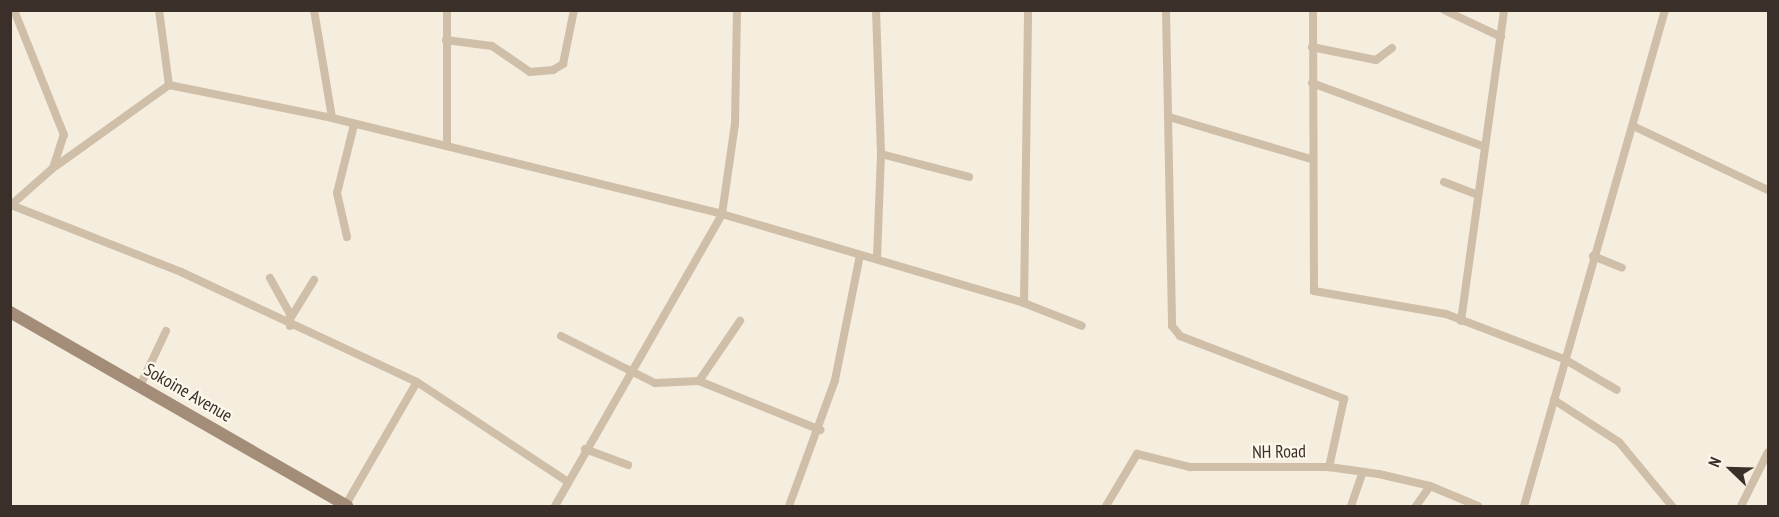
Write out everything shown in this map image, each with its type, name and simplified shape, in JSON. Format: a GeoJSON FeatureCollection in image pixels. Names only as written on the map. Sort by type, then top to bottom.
{"type":"FeatureCollection","features":[{"type":"Feature","properties":{"kind":"street"},"geometry":{"type":"LineString","coordinates":[[14,10],[63,123],[63,152],[53,168]]}},
{"type":"Feature","properties":{"kind":"street"},"geometry":{"type":"LineString","coordinates":[[159,10],[169,85]]}},
{"type":"Feature","properties":{"kind":"street"},"geometry":{"type":"LineString","coordinates":[[314,10],[332,118]]}},
{"type":"Feature","properties":{"kind":"street"},"geometry":{"type":"LineString","coordinates":[[447,10],[447,146]]}},
{"type":"Feature","properties":{"kind":"street"},"geometry":{"type":"LineString","coordinates":[[446,40],[492,46],[530,72],[553,70],[563,64],[574,10]]}},
{"type":"Feature","properties":{"kind":"street"},"geometry":{"type":"LineString","coordinates":[[555,507],[585,449],[722,214],[735,124],[736,10]]}},
{"type":"Feature","properties":{"kind":"street"},"geometry":{"type":"LineString","coordinates":[[876,10],[881,154],[877,259]]}},
{"type":"Feature","properties":{"kind":"street"},"geometry":{"type":"LineString","coordinates":[[1024,303],[1028,10]]}},
{"type":"Feature","properties":{"kind":"street"},"geometry":{"type":"LineString","coordinates":[[1166,10],[1176,333],[1344,399],[1329,467]]}},
{"type":"Feature","properties":{"kind":"street"},"geometry":{"type":"LineString","coordinates":[[1313,10],[1311,159],[1314,291],[1426,308],[1564,359],[1617,390]]}},
{"type":"Feature","properties":{"kind":"street"},"geometry":{"type":"LineString","coordinates":[[1444,10],[1501,37]]}},
{"type":"Feature","properties":{"kind":"street"},"geometry":{"type":"LineString","coordinates":[[1461,321],[1475,194],[1504,10]]}},
{"type":"Feature","properties":{"kind":"street"},"geometry":{"type":"LineString","coordinates":[[1524,507],[1593,256],[1633,126],[1665,10]]}},
{"type":"Feature","properties":{"kind":"street"},"geometry":{"type":"LineString","coordinates":[[10,27],[22,30]]}},
{"type":"Feature","properties":{"kind":"street"},"geometry":{"type":"LineString","coordinates":[[1312,47],[1376,60],[1392,48]]}},
{"type":"Feature","properties":{"kind":"street"},"geometry":{"type":"LineString","coordinates":[[1312,83],[1482,146]]}},
{"type":"Feature","properties":{"kind":"street"},"geometry":{"type":"LineString","coordinates":[[568,482],[417,382],[181,272],[11,205],[53,168],[169,85],[332,118],[722,214],[1024,303],[1082,326]]}},
{"type":"Feature","properties":{"kind":"street"},"geometry":{"type":"LineString","coordinates":[[1169,117],[1311,159]]}},
{"type":"Feature","properties":{"kind":"street"},"geometry":{"type":"LineString","coordinates":[[347,237],[337,193],[354,125]]}},
{"type":"Feature","properties":{"kind":"street"},"geometry":{"type":"LineString","coordinates":[[1633,126],[1768,190]]}},
{"type":"Feature","properties":{"kind":"street"},"geometry":{"type":"LineString","coordinates":[[881,154],[969,177]]}},
{"type":"Feature","properties":{"kind":"street"},"geometry":{"type":"LineString","coordinates":[[1444,182],[1475,194]]}},
{"type":"Feature","properties":{"kind":"street"},"geometry":{"type":"LineString","coordinates":[[789,507],[820,430],[860,255]]}},
{"type":"Feature","properties":{"kind":"street"},"geometry":{"type":"LineString","coordinates":[[1593,256],[1622,268]]}},
{"type":"Feature","properties":{"kind":"street"},"geometry":{"type":"LineString","coordinates":[[270,278],[290,322]]}},
{"type":"Feature","properties":{"kind":"street"},"geometry":{"type":"LineString","coordinates":[[290,322],[314,280]]}},
{"type":"Feature","properties":{"kind":"street","name":"Sokoine Avenue"},"geometry":{"type":"LineString","coordinates":[[10,312],[346,506]]}},
{"type":"Feature","properties":{"kind":"street"},"geometry":{"type":"LineString","coordinates":[[699,381],[740,321]]}},
{"type":"Feature","properties":{"kind":"street"},"geometry":{"type":"LineString","coordinates":[[140,386],[166,331]]}},
{"type":"Feature","properties":{"kind":"street"},"geometry":{"type":"LineString","coordinates":[[561,336],[655,383],[699,381],[820,430]]}},
{"type":"Feature","properties":{"kind":"street"},"geometry":{"type":"LineString","coordinates":[[346,506],[417,382]]}},
{"type":"Feature","properties":{"kind":"street"},"geometry":{"type":"LineString","coordinates":[[1554,400],[1619,442],[1672,507]]}},
{"type":"Feature","properties":{"kind":"street"},"geometry":{"type":"LineString","coordinates":[[585,449],[628,465]]}},
{"type":"Feature","properties":{"kind":"street"},"geometry":{"type":"LineString","coordinates":[[1741,507],[1768,452]]}},
{"type":"Feature","properties":{"kind":"street","name":"NH Road"},"geometry":{"type":"LineString","coordinates":[[1106,507],[1137,454],[1190,467],[1329,467],[1363,472],[1430,486],[1478,507]]}},
{"type":"Feature","properties":{"kind":"street"},"geometry":{"type":"LineString","coordinates":[[1351,507],[1363,472]]}},
{"type":"Feature","properties":{"kind":"street"},"geometry":{"type":"LineString","coordinates":[[1416,507],[1430,486]]}}]}
